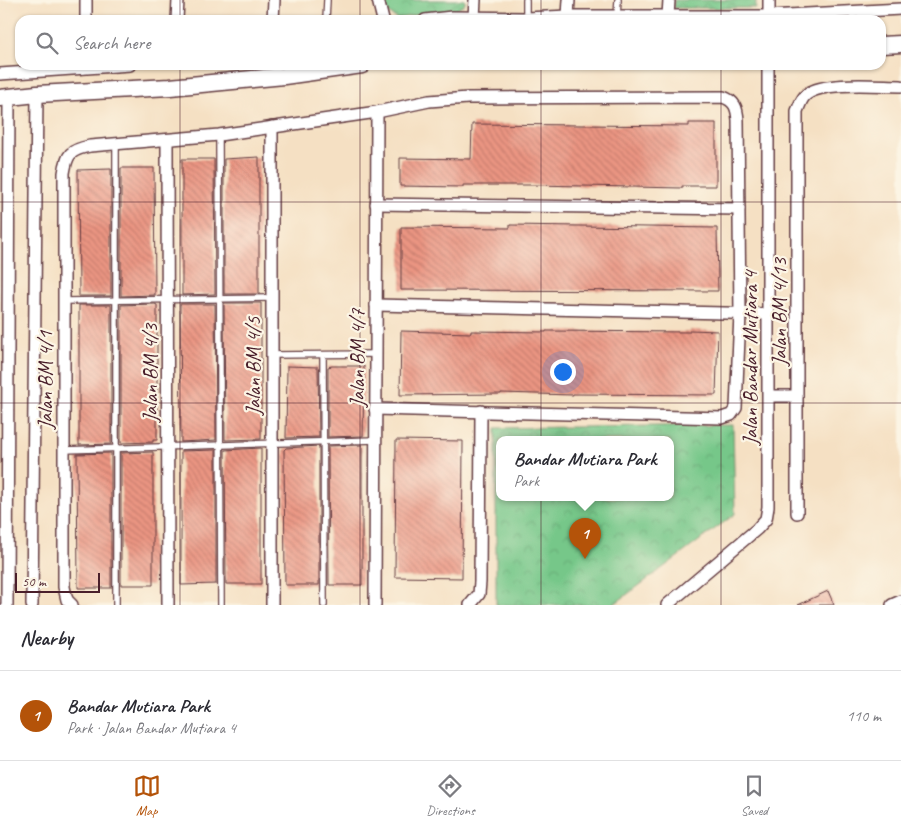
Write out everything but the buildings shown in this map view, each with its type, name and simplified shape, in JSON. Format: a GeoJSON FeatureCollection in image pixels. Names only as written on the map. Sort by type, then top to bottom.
{"type":"FeatureCollection","features":[{"type":"Feature","properties":{"kind":"main road"},"geometry":{"type":"LineString","coordinates":[[886,45],[901,44]]}},
{"type":"Feature","properties":{"kind":"main road"},"geometry":{"type":"LineString","coordinates":[[4,97],[170,87],[327,70]]}},
{"type":"Feature","properties":{"kind":"street"},"geometry":{"type":"LineString","coordinates":[[86,0],[86,15]]}},
{"type":"Feature","properties":{"kind":"street"},"geometry":{"type":"LineString","coordinates":[[177,15],[178,0]]}},
{"type":"Feature","properties":{"kind":"street"},"geometry":{"type":"LineString","coordinates":[[273,15],[274,0]]}},
{"type":"Feature","properties":{"kind":"street"},"geometry":{"type":"LineString","coordinates":[[378,0],[382,15]]}},
{"type":"Feature","properties":{"kind":"street"},"geometry":{"type":"LineString","coordinates":[[474,15],[475,0]]}},
{"type":"Feature","properties":{"kind":"street"},"geometry":{"type":"LineString","coordinates":[[568,15],[569,0]]}},
{"type":"Feature","properties":{"kind":"street"},"geometry":{"type":"LineString","coordinates":[[668,15],[669,0]]}},
{"type":"Feature","properties":{"kind":"street"},"geometry":{"type":"LineString","coordinates":[[769,0],[769,15]]}},
{"type":"Feature","properties":{"kind":"street"},"geometry":{"type":"LineString","coordinates":[[788,15],[901,9]]}},
{"type":"Feature","properties":{"kind":"street"},"geometry":{"type":"LineString","coordinates":[[0,74],[42,70]]}},
{"type":"Feature","properties":{"kind":"street","name":"Jalan Bandar Mutiara 4"},"geometry":{"type":"LineString","coordinates":[[667,605],[766,519],[768,508],[769,396],[768,70]]}},
{"type":"Feature","properties":{"kind":"street","name":"Jalan BM 4/13"},"geometry":{"type":"LineString","coordinates":[[797,512],[797,111],[801,100],[807,94],[821,88],[835,86],[901,86]]}},
{"type":"Feature","properties":{"kind":"street"},"geometry":{"type":"LineString","coordinates":[[32,605],[37,94]]}},
{"type":"Feature","properties":{"kind":"street"},"geometry":{"type":"LineString","coordinates":[[4,97],[7,605]]}},
{"type":"Feature","properties":{"kind":"street"},"geometry":{"type":"LineString","coordinates":[[116,144],[219,135],[377,112],[429,101],[468,98],[723,97],[731,100],[737,108],[738,120],[740,314],[736,408],[731,415],[722,418],[376,409]]}},
{"type":"Feature","properties":{"kind":"street","name":"Jalan BM 4/7"},"geometry":{"type":"LineString","coordinates":[[374,605],[377,112]]}},
{"type":"Feature","properties":{"kind":"street","name":"Jalan BM 4/5"},"geometry":{"type":"LineString","coordinates":[[272,127],[272,605]]}},
{"type":"Feature","properties":{"kind":"street","name":"Jalan BM 4/3"},"geometry":{"type":"LineString","coordinates":[[167,141],[168,605]]}},
{"type":"Feature","properties":{"kind":"street","name":"Jalan BM 4/1"},"geometry":{"type":"LineString","coordinates":[[72,605],[67,600],[64,587],[64,173],[66,159],[78,148],[116,144]]}},
{"type":"Feature","properties":{"kind":"street"},"geometry":{"type":"LineString","coordinates":[[376,204],[739,209]]}},
{"type":"Feature","properties":{"kind":"street"},"geometry":{"type":"LineString","coordinates":[[376,305],[769,314]]}},
{"type":"Feature","properties":{"kind":"street"},"geometry":{"type":"LineString","coordinates":[[769,396],[797,396]]}},
{"type":"Feature","properties":{"kind":"street"},"geometry":{"type":"LineString","coordinates":[[470,605],[479,594],[480,582],[481,411]]}},
{"type":"Feature","properties":{"kind":"street"},"geometry":{"type":"LineString","coordinates":[[892,605],[901,601]]}},
{"type":"Feature","properties":{"kind":"lane"},"geometry":{"type":"LineString","coordinates":[[326,15],[327,0]]}},
{"type":"Feature","properties":{"kind":"lane"},"geometry":{"type":"LineString","coordinates":[[526,0],[526,15]]}},
{"type":"Feature","properties":{"kind":"lane"},"geometry":{"type":"LineString","coordinates":[[617,15],[618,0]]}},
{"type":"Feature","properties":{"kind":"lane"},"geometry":{"type":"LineString","coordinates":[[219,135],[220,605]]}},
{"type":"Feature","properties":{"kind":"lane"},"geometry":{"type":"LineString","coordinates":[[116,144],[116,605]]}},
{"type":"Feature","properties":{"kind":"lane"},"geometry":{"type":"LineString","coordinates":[[64,301],[272,298]]}},
{"type":"Feature","properties":{"kind":"lane"},"geometry":{"type":"LineString","coordinates":[[324,354],[324,605]]}},
{"type":"Feature","properties":{"kind":"lane"},"geometry":{"type":"LineString","coordinates":[[272,355],[376,354]]}},
{"type":"Feature","properties":{"kind":"lane"},"geometry":{"type":"LineString","coordinates":[[64,450],[375,440]]}},
{"type":"Feature","properties":{"kind":"green space"},"geometry":{"type":"Polygon","coordinates":[[[383,0],[465,0],[465,4],[454,12],[433,11],[415,15],[392,15],[386,11],[383,0]]]}},
{"type":"Feature","properties":{"kind":"green space"},"geometry":{"type":"Polygon","coordinates":[[[674,0],[756,0],[756,8],[674,8],[674,0]]]}},
{"type":"Feature","properties":{"kind":"green space"},"geometry":{"type":"Polygon","coordinates":[[[733,425],[735,514],[613,605],[496,605],[496,501],[674,501],[674,436],[496,436],[496,428],[733,425]]]}},
{"type":"Feature","properties":{"kind":"place","name":"Bandar Mutiara Park"},"geometry":{"type":"Point","coordinates":[585,559]}}]}
